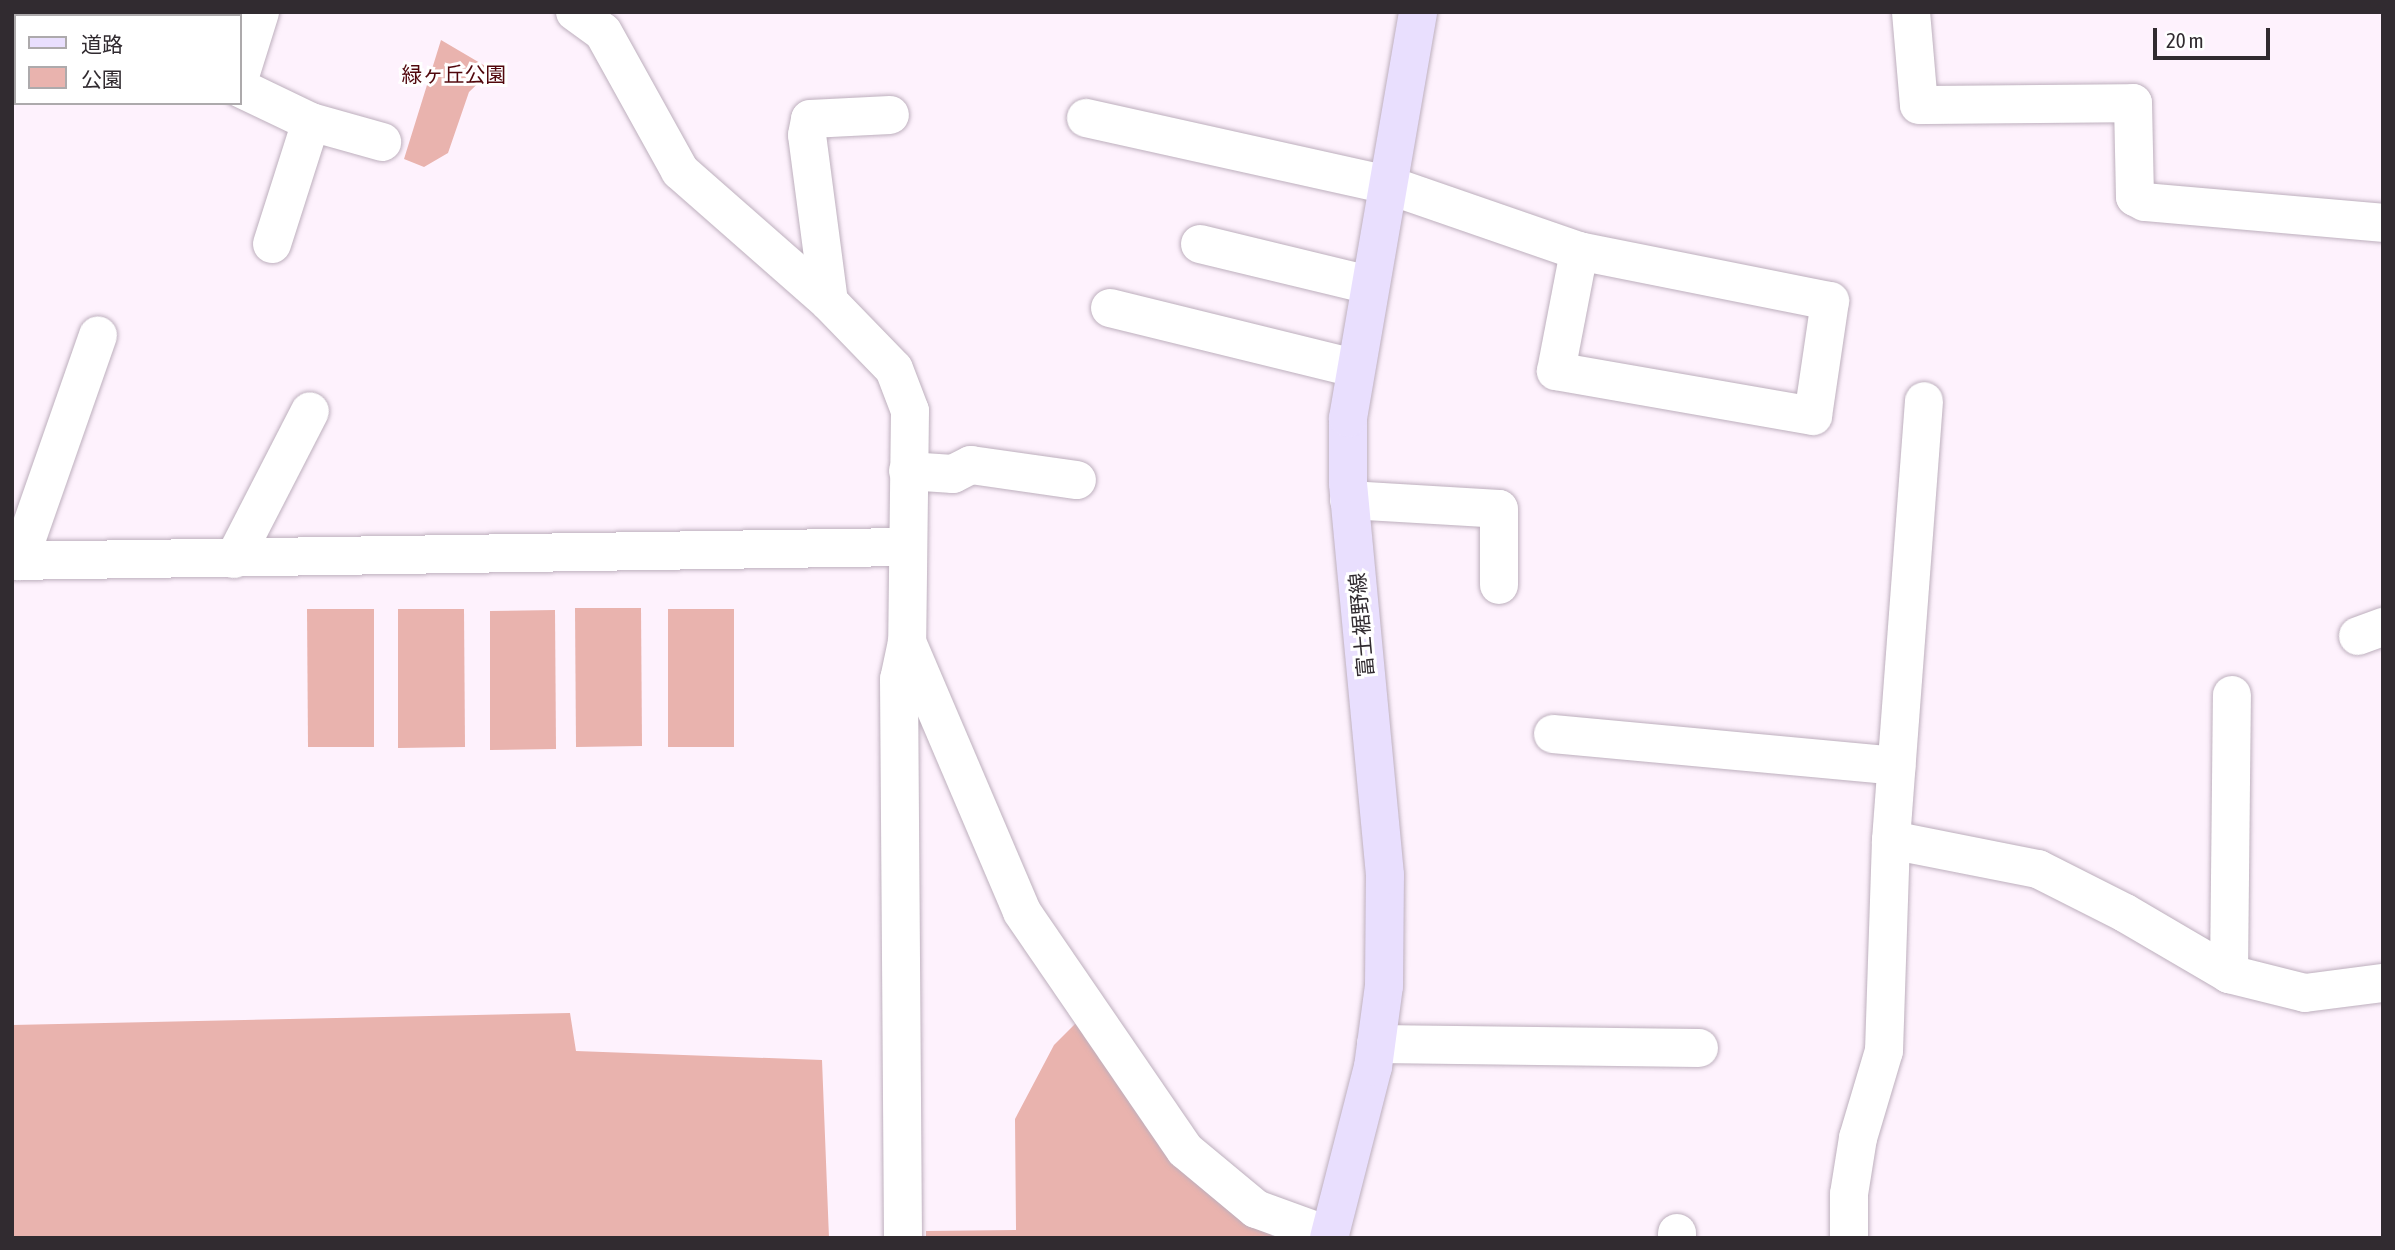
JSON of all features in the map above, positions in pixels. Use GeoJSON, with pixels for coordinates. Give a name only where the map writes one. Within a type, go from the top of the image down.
{"type":"FeatureCollection","features":[{"type":"Feature","properties":{"kind":"main road","name":"富士裾野線"},"geometry":{"type":"LineString","coordinates":[[1330,1237],[1376,1044],[1384,986],[1385,875],[1349,500],[1348,418],[1354,368],[1418,12]]}},
{"type":"Feature","properties":{"kind":"street"},"geometry":{"type":"LineString","coordinates":[[242,70],[260,12]]}},
{"type":"Feature","properties":{"kind":"street"},"geometry":{"type":"LineString","coordinates":[[575,12],[603,32],[680,171],[829,302],[894,369],[910,411],[905,547],[907,642],[899,678],[903,1238]]}},
{"type":"Feature","properties":{"kind":"street"},"geometry":{"type":"LineString","coordinates":[[1911,12],[1919,105],[2133,103],[2135,197],[2146,202],[2383,223]]}},
{"type":"Feature","properties":{"kind":"street"},"geometry":{"type":"LineString","coordinates":[[242,89],[311,122],[382,142]]}},
{"type":"Feature","properties":{"kind":"street"},"geometry":{"type":"LineString","coordinates":[[829,302],[807,135],[810,119],[890,115]]}},
{"type":"Feature","properties":{"kind":"street"},"geometry":{"type":"LineString","coordinates":[[1086,118],[1388,185],[1579,251],[1830,301],[1813,416],[1556,371],[1579,251]]}},
{"type":"Feature","properties":{"kind":"street"},"geometry":{"type":"LineString","coordinates":[[272,244],[311,122]]}},
{"type":"Feature","properties":{"kind":"street"},"geometry":{"type":"LineString","coordinates":[[1200,244],[1370,285]]}},
{"type":"Feature","properties":{"kind":"street"},"geometry":{"type":"LineString","coordinates":[[1110,308],[1354,368]]}},
{"type":"Feature","properties":{"kind":"street"},"geometry":{"type":"LineString","coordinates":[[98,335],[16,561],[905,547]]}},
{"type":"Feature","properties":{"kind":"street"},"geometry":{"type":"LineString","coordinates":[[1849,1238],[1849,1194],[1858,1138],[1884,1051],[1891,840],[1924,401]]}},
{"type":"Feature","properties":{"kind":"street"},"geometry":{"type":"LineString","coordinates":[[234,559],[310,411]]}},
{"type":"Feature","properties":{"kind":"street"},"geometry":{"type":"LineString","coordinates":[[908,471],[953,474],[971,465],[1077,480]]}},
{"type":"Feature","properties":{"kind":"street"},"geometry":{"type":"LineString","coordinates":[[1349,500],[1500,509],[1499,585]]}},
{"type":"Feature","properties":{"kind":"street"},"geometry":{"type":"LineString","coordinates":[[907,642],[1022,912],[1185,1150],[1256,1209],[1330,1237]]}},
{"type":"Feature","properties":{"kind":"street"},"geometry":{"type":"LineString","coordinates":[[2229,974],[2232,695]]}},
{"type":"Feature","properties":{"kind":"street"},"geometry":{"type":"LineString","coordinates":[[1553,734],[1897,766]]}},
{"type":"Feature","properties":{"kind":"street"},"geometry":{"type":"LineString","coordinates":[[1891,840],[2038,869],[2125,913],[2229,974],[2305,993],[2383,983]]}},
{"type":"Feature","properties":{"kind":"street"},"geometry":{"type":"LineString","coordinates":[[1376,1044],[1699,1048]]}},
{"type":"Feature","properties":{"kind":"green space","name":"緑ヶ丘公園"},"geometry":{"type":"Polygon","coordinates":[[[441,40],[492,70],[469,92],[448,153],[424,167],[404,159],[441,40]]]}},
{"type":"Feature","properties":{"kind":"green space"},"geometry":{"type":"Polygon","coordinates":[[[575,608],[641,608],[642,746],[576,747],[575,608]]]}},
{"type":"Feature","properties":{"kind":"green space"},"geometry":{"type":"Polygon","coordinates":[[[307,609],[374,609],[374,747],[308,747],[307,609]]]}},
{"type":"Feature","properties":{"kind":"green space"},"geometry":{"type":"Polygon","coordinates":[[[398,609],[464,609],[465,747],[398,748],[398,609]]]}},
{"type":"Feature","properties":{"kind":"green space"},"geometry":{"type":"Polygon","coordinates":[[[668,609],[734,609],[734,747],[668,747],[668,609]]]}},
{"type":"Feature","properties":{"kind":"green space"},"geometry":{"type":"Polygon","coordinates":[[[555,610],[556,749],[490,750],[490,611],[555,610]]]}},
{"type":"Feature","properties":{"kind":"green space"},"geometry":{"type":"Polygon","coordinates":[[[570,1013],[576,1051],[822,1060],[829,1238],[12,1238],[12,1025],[570,1013]]]}},
{"type":"Feature","properties":{"kind":"green space"},"geometry":{"type":"Polygon","coordinates":[[[1080,1019],[1271,1229],[1272,1238],[926,1238],[926,1231],[1016,1230],[1015,1119],[1054,1045],[1080,1019]]]}}]}
